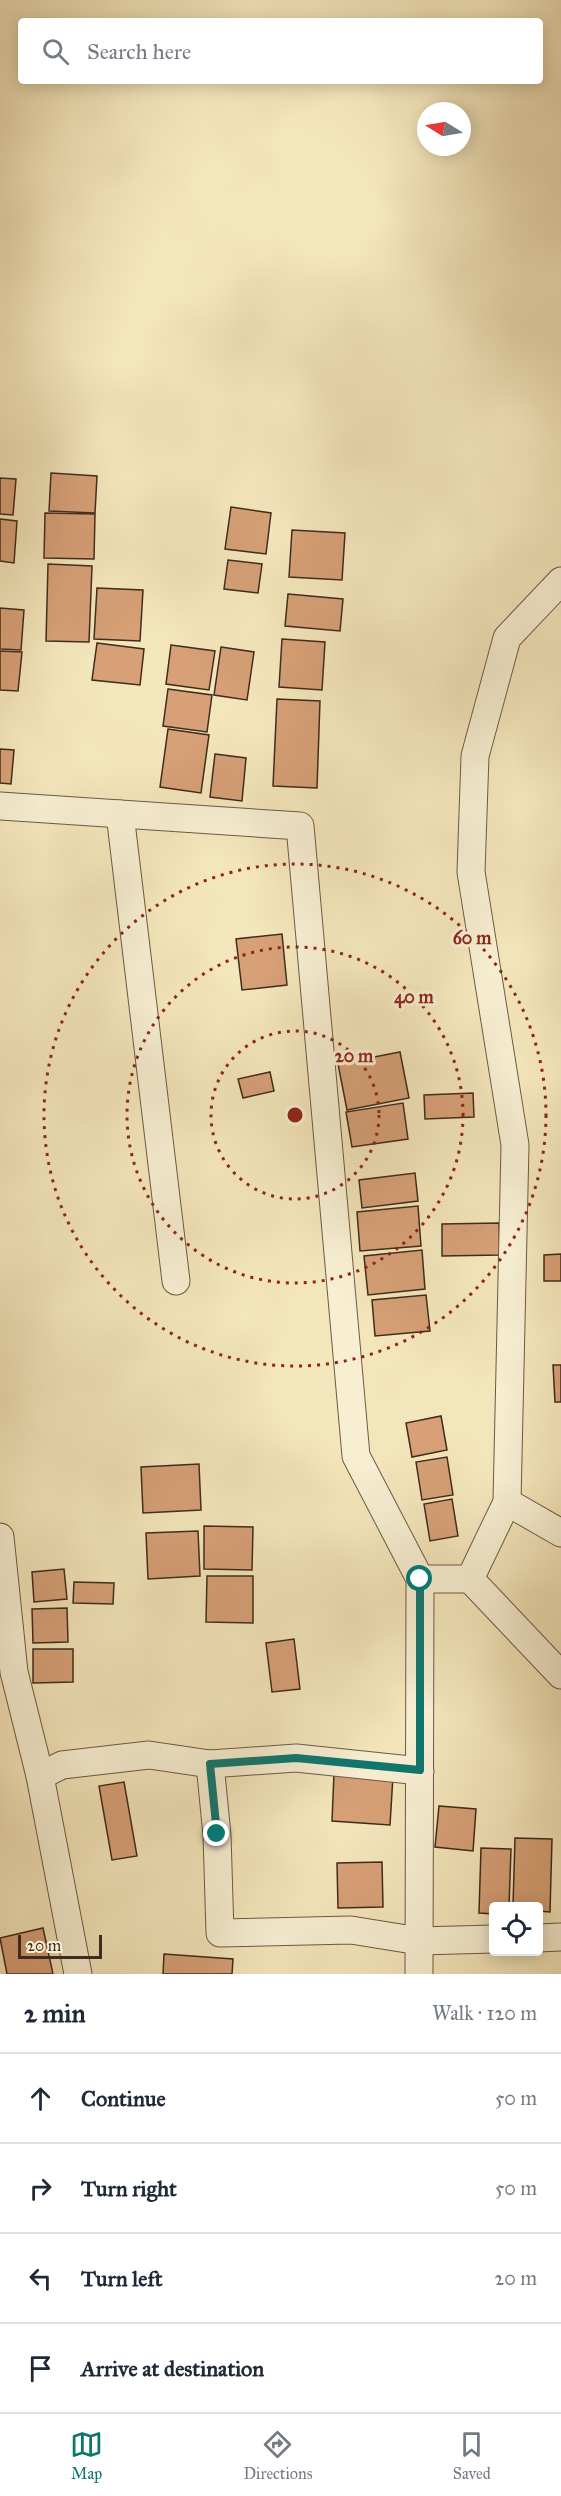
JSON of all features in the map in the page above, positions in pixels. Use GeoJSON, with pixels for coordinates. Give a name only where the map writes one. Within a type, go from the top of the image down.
{"type":"FeatureCollection","features":[{"type":"Feature","properties":{"kind":"street"},"geometry":{"type":"LineString","coordinates":[[470,1579],[507,1502],[515,1145],[471,872],[475,756],[507,638],[561,581]]}},
{"type":"Feature","properties":{"kind":"street"},"geometry":{"type":"LineString","coordinates":[[0,806],[300,826],[356,1456],[420,1579],[418,1974]]}},
{"type":"Feature","properties":{"kind":"street"},"geometry":{"type":"LineString","coordinates":[[120,814],[177,1281]]}},
{"type":"Feature","properties":{"kind":"street"},"geometry":{"type":"LineString","coordinates":[[507,1502],[561,1533]]}},
{"type":"Feature","properties":{"kind":"street"},"geometry":{"type":"LineString","coordinates":[[0,1537],[14,1672],[40,1776],[78,1974]]}},
{"type":"Feature","properties":{"kind":"street"},"geometry":{"type":"LineString","coordinates":[[420,1579],[470,1579],[561,1676]]}},
{"type":"Feature","properties":{"kind":"street"},"geometry":{"type":"LineString","coordinates":[[40,1776],[62,1765],[148,1755],[210,1764],[296,1758],[420,1770]]}},
{"type":"Feature","properties":{"kind":"street"},"geometry":{"type":"LineString","coordinates":[[210,1764],[217,1834],[220,1933],[351,1930],[419,1941],[489,1939]]}},
{"type":"Feature","properties":{"kind":"street"},"geometry":{"type":"LineString","coordinates":[[543,1938],[561,1937]]}},
{"type":"Feature","properties":{"kind":"building"},"geometry":{"type":"Polygon","coordinates":[[[51,473],[97,476],[95,513],[49,511],[51,473]]]}},
{"type":"Feature","properties":{"kind":"building"},"geometry":{"type":"Polygon","coordinates":[[[0,478],[16,479],[13,515],[0,514],[0,478]]]}},
{"type":"Feature","properties":{"kind":"building"},"geometry":{"type":"Polygon","coordinates":[[[231,507],[271,513],[266,554],[225,549],[231,507]]]}},
{"type":"Feature","properties":{"kind":"building"},"geometry":{"type":"Polygon","coordinates":[[[45,513],[95,514],[94,559],[44,558],[45,513]]]}},
{"type":"Feature","properties":{"kind":"building"},"geometry":{"type":"Polygon","coordinates":[[[0,519],[17,521],[14,563],[0,561],[0,519]]]}},
{"type":"Feature","properties":{"kind":"building"},"geometry":{"type":"Polygon","coordinates":[[[292,530],[345,533],[342,580],[289,577],[292,530]]]}},
{"type":"Feature","properties":{"kind":"building"},"geometry":{"type":"Polygon","coordinates":[[[228,560],[262,564],[258,593],[224,589],[228,560]]]}},
{"type":"Feature","properties":{"kind":"building"},"geometry":{"type":"Polygon","coordinates":[[[48,564],[92,566],[89,642],[46,641],[48,564]]]}},
{"type":"Feature","properties":{"kind":"building"},"geometry":{"type":"Polygon","coordinates":[[[97,588],[143,590],[140,641],[94,639],[97,588]]]}},
{"type":"Feature","properties":{"kind":"building"},"geometry":{"type":"Polygon","coordinates":[[[288,594],[343,599],[340,631],[285,626],[288,594]]]}},
{"type":"Feature","properties":{"kind":"building"},"geometry":{"type":"Polygon","coordinates":[[[0,608],[24,610],[21,650],[0,649],[0,608]]]}},
{"type":"Feature","properties":{"kind":"building"},"geometry":{"type":"Polygon","coordinates":[[[282,639],[325,642],[322,690],[279,687],[282,639]]]}},
{"type":"Feature","properties":{"kind":"building"},"geometry":{"type":"Polygon","coordinates":[[[97,643],[144,649],[140,685],[92,680],[97,643]]]}},
{"type":"Feature","properties":{"kind":"building"},"geometry":{"type":"Polygon","coordinates":[[[171,645],[215,651],[209,690],[166,684],[171,645]]]}},
{"type":"Feature","properties":{"kind":"building"},"geometry":{"type":"Polygon","coordinates":[[[221,647],[254,652],[247,700],[214,695],[221,647]]]}},
{"type":"Feature","properties":{"kind":"building"},"geometry":{"type":"Polygon","coordinates":[[[0,651],[22,652],[18,691],[0,690],[0,651]]]}},
{"type":"Feature","properties":{"kind":"building"},"geometry":{"type":"Polygon","coordinates":[[[168,689],[212,695],[207,732],[163,726],[168,689]]]}},
{"type":"Feature","properties":{"kind":"building"},"geometry":{"type":"Polygon","coordinates":[[[277,699],[320,701],[317,788],[273,786],[277,699]]]}},
{"type":"Feature","properties":{"kind":"building"},"geometry":{"type":"Polygon","coordinates":[[[168,729],[209,735],[201,793],[160,787],[168,729]]]}},
{"type":"Feature","properties":{"kind":"building"},"geometry":{"type":"Polygon","coordinates":[[[0,749],[14,750],[11,784],[0,783],[0,749]]]}},
{"type":"Feature","properties":{"kind":"building"},"geometry":{"type":"Polygon","coordinates":[[[215,754],[246,758],[242,801],[210,797],[215,754]]]}},
{"type":"Feature","properties":{"kind":"building"},"geometry":{"type":"Polygon","coordinates":[[[282,934],[287,985],[242,990],[236,939],[282,934]]]}},
{"type":"Feature","properties":{"kind":"building"},"geometry":{"type":"Polygon","coordinates":[[[400,1052],[409,1098],[347,1110],[338,1064],[400,1052]]]}},
{"type":"Feature","properties":{"kind":"building"},"geometry":{"type":"Polygon","coordinates":[[[270,1072],[274,1091],[243,1098],[238,1079],[270,1072]]]}},
{"type":"Feature","properties":{"kind":"building"},"geometry":{"type":"Polygon","coordinates":[[[473,1093],[474,1117],[425,1119],[424,1095],[473,1093]]]}},
{"type":"Feature","properties":{"kind":"building"},"geometry":{"type":"Polygon","coordinates":[[[403,1103],[408,1139],[352,1147],[346,1112],[403,1103]]]}},
{"type":"Feature","properties":{"kind":"building"},"geometry":{"type":"Polygon","coordinates":[[[415,1173],[418,1201],[362,1208],[359,1180],[415,1173]]]}},
{"type":"Feature","properties":{"kind":"building"},"geometry":{"type":"Polygon","coordinates":[[[418,1206],[421,1246],[360,1251],[357,1212],[418,1206]]]}},
{"type":"Feature","properties":{"kind":"building"},"geometry":{"type":"Polygon","coordinates":[[[499,1223],[500,1255],[442,1256],[442,1224],[499,1223]]]}},
{"type":"Feature","properties":{"kind":"building"},"geometry":{"type":"Polygon","coordinates":[[[422,1250],[425,1289],[368,1295],[364,1256],[422,1250]]]}},
{"type":"Feature","properties":{"kind":"building"},"geometry":{"type":"Polygon","coordinates":[[[561,1254],[561,1281],[544,1281],[544,1255],[561,1254]]]}},
{"type":"Feature","properties":{"kind":"building"},"geometry":{"type":"Polygon","coordinates":[[[426,1295],[430,1331],[375,1336],[372,1300],[426,1295]]]}},
{"type":"Feature","properties":{"kind":"building"},"geometry":{"type":"Polygon","coordinates":[[[553,1365],[561,1365],[561,1402],[555,1402],[553,1365]]]}},
{"type":"Feature","properties":{"kind":"building"},"geometry":{"type":"Polygon","coordinates":[[[441,1416],[447,1450],[412,1457],[406,1423],[441,1416]]]}},
{"type":"Feature","properties":{"kind":"building"},"geometry":{"type":"Polygon","coordinates":[[[447,1457],[453,1495],[422,1500],[416,1462],[447,1457]]]}},
{"type":"Feature","properties":{"kind":"building"},"geometry":{"type":"Polygon","coordinates":[[[199,1464],[201,1510],[143,1513],[141,1467],[199,1464]]]}},
{"type":"Feature","properties":{"kind":"building"},"geometry":{"type":"Polygon","coordinates":[[[452,1499],[458,1536],[430,1541],[424,1504],[452,1499]]]}},
{"type":"Feature","properties":{"kind":"building"},"geometry":{"type":"Polygon","coordinates":[[[204,1526],[253,1527],[252,1570],[204,1569],[204,1526]]]}},
{"type":"Feature","properties":{"kind":"building"},"geometry":{"type":"Polygon","coordinates":[[[198,1531],[200,1576],[148,1579],[146,1533],[198,1531]]]}},
{"type":"Feature","properties":{"kind":"building"},"geometry":{"type":"Polygon","coordinates":[[[64,1569],[67,1599],[34,1602],[32,1572],[64,1569]]]}},
{"type":"Feature","properties":{"kind":"building"},"geometry":{"type":"Polygon","coordinates":[[[207,1576],[253,1576],[253,1623],[206,1622],[207,1576]]]}},
{"type":"Feature","properties":{"kind":"building"},"geometry":{"type":"Polygon","coordinates":[[[74,1582],[114,1583],[113,1604],[73,1603],[74,1582]]]}},
{"type":"Feature","properties":{"kind":"building"},"geometry":{"type":"Polygon","coordinates":[[[67,1608],[68,1642],[33,1643],[32,1609],[67,1608]]]}},
{"type":"Feature","properties":{"kind":"building"},"geometry":{"type":"Polygon","coordinates":[[[294,1639],[300,1689],[272,1692],[266,1643],[294,1639]]]}},
{"type":"Feature","properties":{"kind":"building"},"geometry":{"type":"Polygon","coordinates":[[[33,1649],[73,1649],[73,1682],[33,1683],[33,1649]]]}},
{"type":"Feature","properties":{"kind":"building"},"geometry":{"type":"Polygon","coordinates":[[[334,1773],[393,1776],[390,1825],[332,1821],[334,1773]]]}},
{"type":"Feature","properties":{"kind":"building"},"geometry":{"type":"Polygon","coordinates":[[[124,1782],[137,1856],[112,1860],[99,1786],[124,1782]]]}},
{"type":"Feature","properties":{"kind":"building"},"geometry":{"type":"Polygon","coordinates":[[[439,1806],[476,1809],[473,1851],[435,1847],[439,1806]]]}},
{"type":"Feature","properties":{"kind":"building"},"geometry":{"type":"Polygon","coordinates":[[[515,1838],[552,1839],[550,1912],[543,1911],[543,1902],[513,1902],[515,1838]]]}},
{"type":"Feature","properties":{"kind":"building"},"geometry":{"type":"Polygon","coordinates":[[[481,1848],[511,1849],[509,1902],[489,1902],[489,1914],[479,1913],[481,1848]]]}},
{"type":"Feature","properties":{"kind":"building"},"geometry":{"type":"Polygon","coordinates":[[[382,1862],[383,1907],[338,1908],[337,1863],[382,1862]]]}},
{"type":"Feature","properties":{"kind":"building"},"geometry":{"type":"Polygon","coordinates":[[[43,1928],[53,1974],[7,1974],[0,1938],[43,1928]]]}},
{"type":"Feature","properties":{"kind":"building"},"geometry":{"type":"Polygon","coordinates":[[[164,1954],[233,1959],[232,1974],[163,1974],[164,1954]]]}},
{"type":"Feature","properties":{"kind":"route"},"geometry":{"type":"LineString","coordinates":[[217,1834],[210,1764],[296,1758],[420,1770],[420,1579]]}}]}
